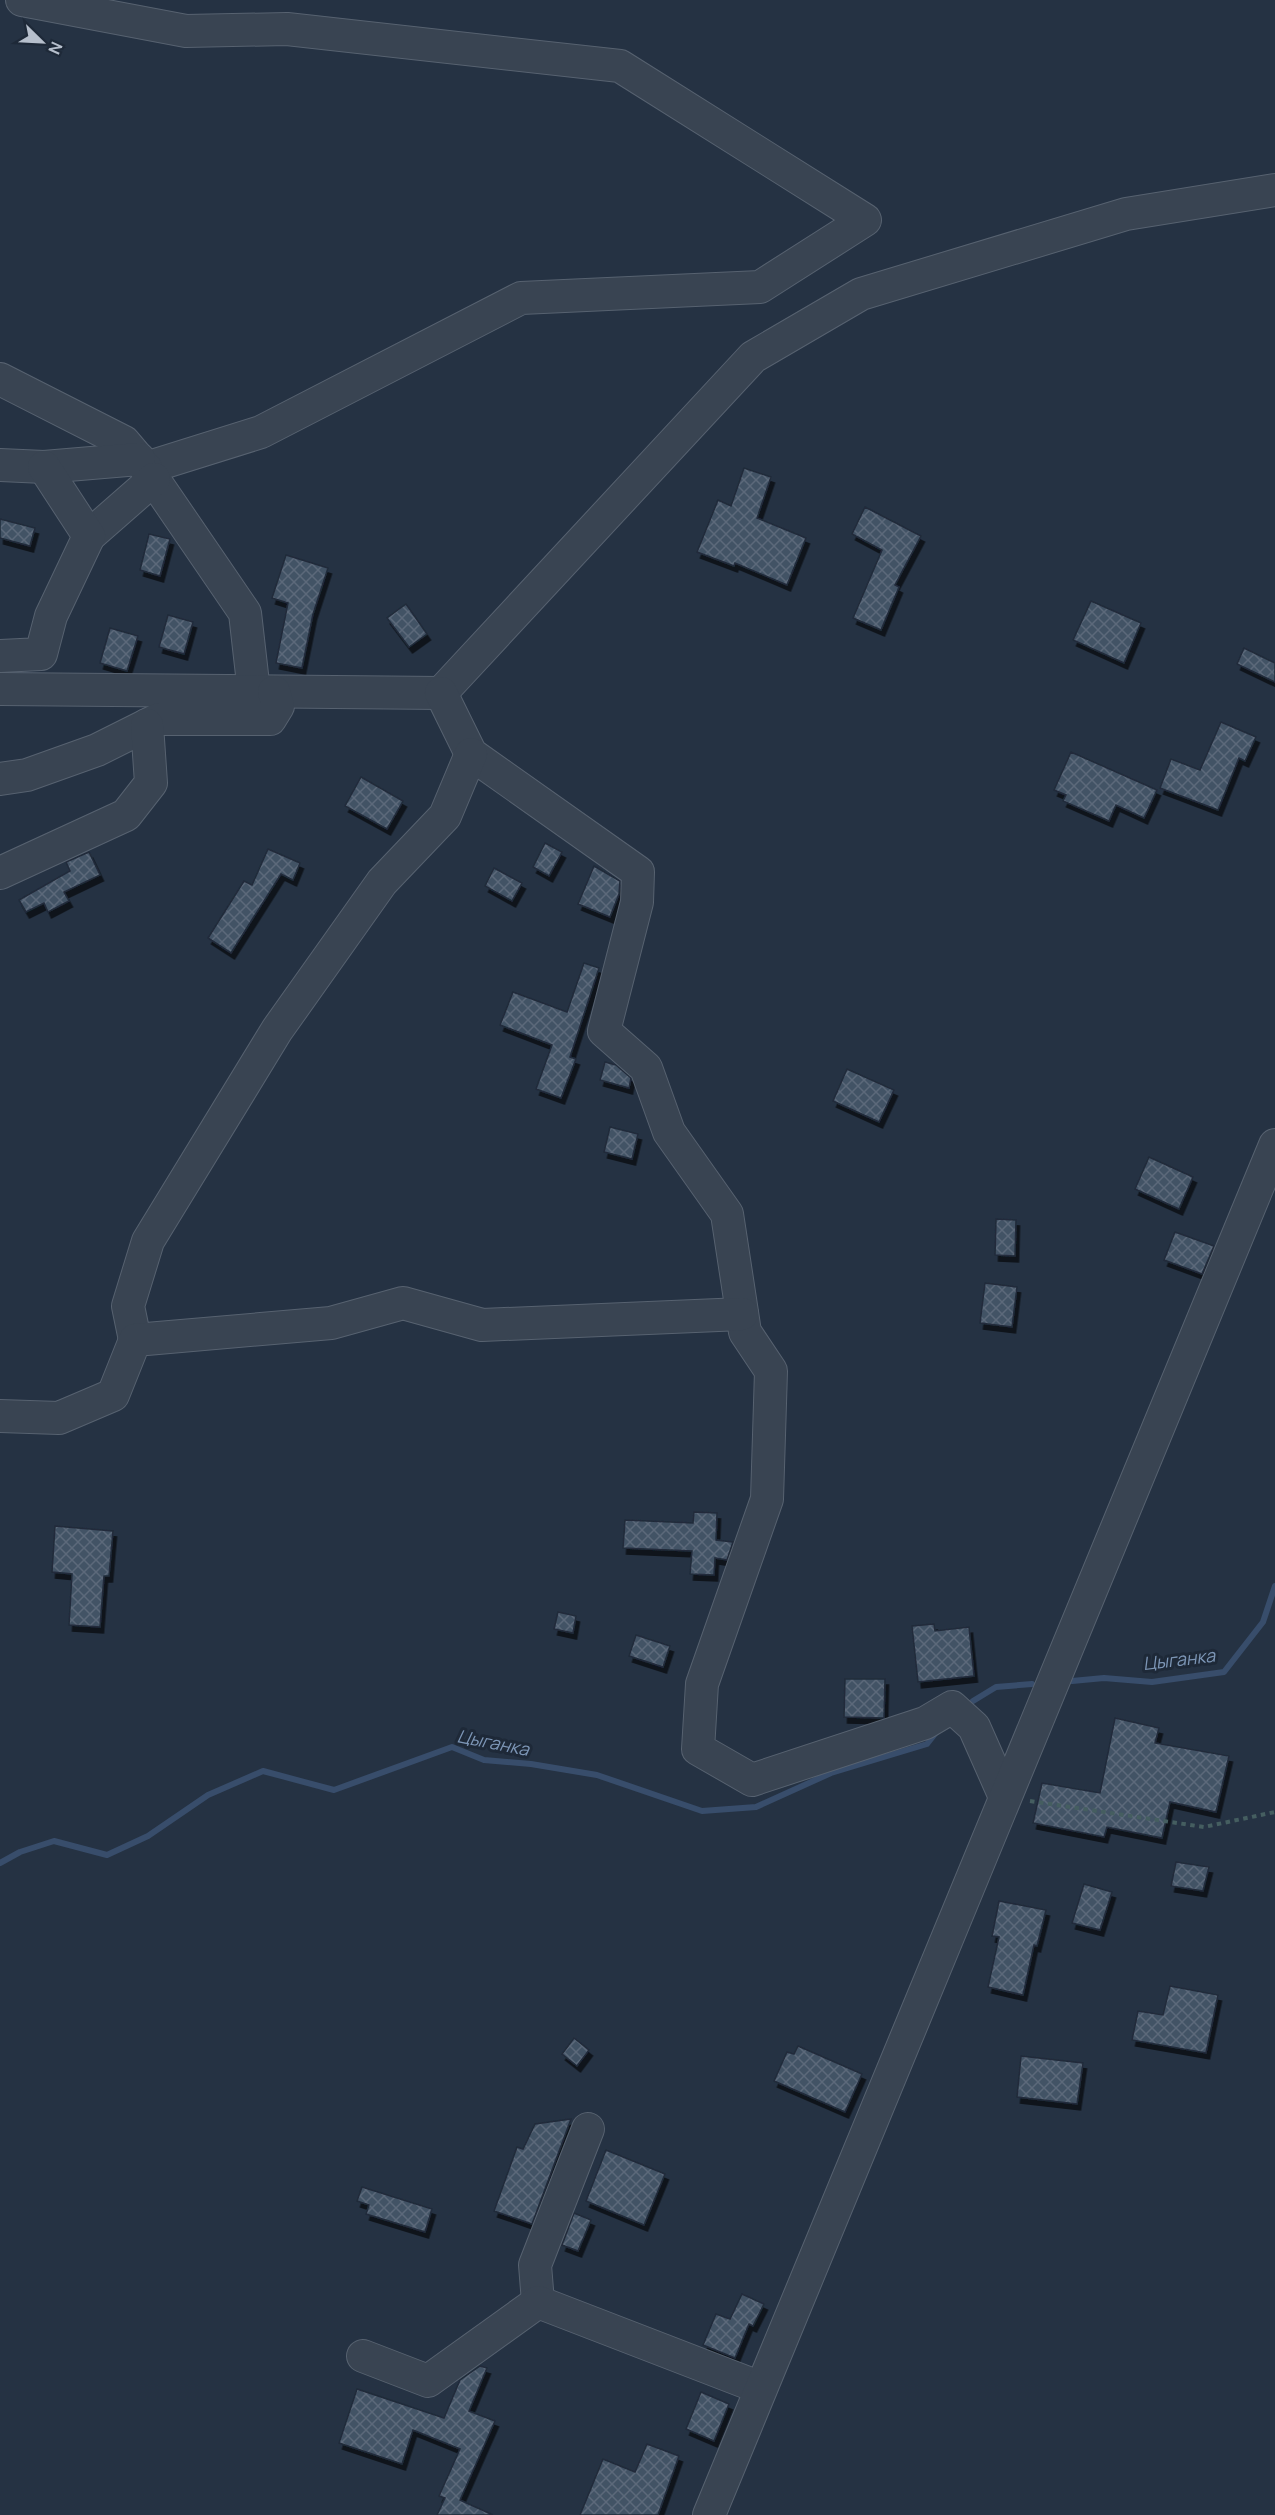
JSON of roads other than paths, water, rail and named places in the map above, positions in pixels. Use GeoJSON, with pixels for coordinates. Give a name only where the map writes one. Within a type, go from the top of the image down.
{"type":"FeatureCollection","features":[{"type":"Feature","properties":{"kind":"street"},"geometry":{"type":"LineString","coordinates":[[0,465],[146,468],[261,432],[521,298],[760,287],[865,220],[620,66],[288,29],[186,31],[22,0]]}},
{"type":"Feature","properties":{"kind":"street"},"geometry":{"type":"LineString","coordinates":[[0,690],[441,693],[753,357],[861,294],[1126,214],[1275,190]]}},
{"type":"Feature","properties":{"kind":"street"},"geometry":{"type":"LineString","coordinates":[[0,379],[124,442],[146,468],[245,613],[264,692],[278,706],[270,719],[159,719],[97,750],[27,775],[0,779]]}},
{"type":"Feature","properties":{"kind":"street"},"geometry":{"type":"LineString","coordinates":[[44,467],[89,536]]}},
{"type":"Feature","properties":{"kind":"street"},"geometry":{"type":"LineString","coordinates":[[0,656],[41,654],[51,616],[89,536],[146,468]]}},
{"type":"Feature","properties":{"kind":"street"},"geometry":{"type":"LineString","coordinates":[[441,693],[471,754],[638,872],[638,902],[604,1031],[646,1068],[669,1131],[727,1214],[745,1332],[771,1371],[767,1499],[702,1684],[698,1749],[752,1780],[926,1723],[952,1707],[974,1727],[1005,1797]]}},
{"type":"Feature","properties":{"kind":"street"},"geometry":{"type":"LineString","coordinates":[[0,873],[126,815],[151,783],[147,725]]}},
{"type":"Feature","properties":{"kind":"street"},"geometry":{"type":"LineString","coordinates":[[0,1416],[59,1418],[113,1395],[135,1340],[128,1306],[148,1241],[290,1012],[382,882],[445,816],[471,754]]}},
{"type":"Feature","properties":{"kind":"street"},"geometry":{"type":"LineString","coordinates":[[709,2515],[1275,1145]]}},
{"type":"Feature","properties":{"kind":"street"},"geometry":{"type":"LineString","coordinates":[[135,1340],[331,1323],[403,1303],[482,1325],[742,1314]]}},
{"type":"Feature","properties":{"kind":"street"},"geometry":{"type":"LineString","coordinates":[[538,2302],[536,2265],[588,2129]]}},
{"type":"Feature","properties":{"kind":"street"},"geometry":{"type":"LineString","coordinates":[[538,2302],[761,2388]]}},
{"type":"Feature","properties":{"kind":"street"},"geometry":{"type":"LineString","coordinates":[[363,2356],[428,2382],[538,2302]]}},
{"type":"Feature","properties":{"kind":"waterway","name":"Цыганка"},"geometry":{"type":"LineString","coordinates":[[1072,1681],[1104,1678],[1152,1682],[1224,1672],[1263,1622],[1275,1586]]}},
{"type":"Feature","properties":{"kind":"waterway","name":"Цыганка"},"geometry":{"type":"LineString","coordinates":[[973,1701],[996,1687],[1032,1684]]}},
{"type":"Feature","properties":{"kind":"waterway","name":"Цыганка"},"geometry":{"type":"LineString","coordinates":[[0,1863],[20,1852],[54,1841],[107,1855],[148,1836],[208,1795],[263,1771],[334,1790],[452,1747],[484,1760],[531,1764],[597,1775],[702,1811],[756,1807],[831,1773],[927,1744],[938,1730]]}}]}
